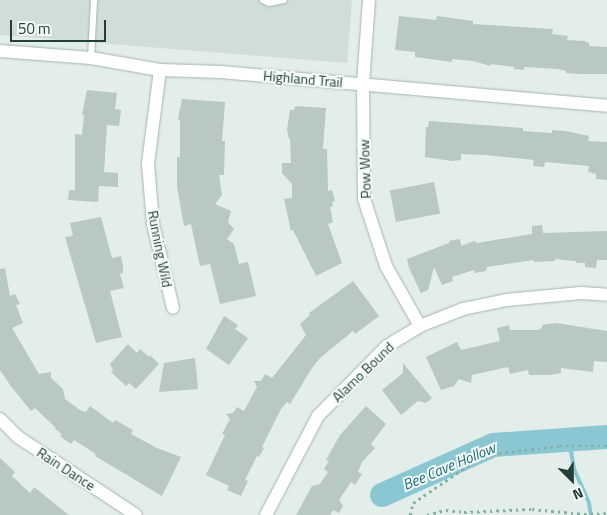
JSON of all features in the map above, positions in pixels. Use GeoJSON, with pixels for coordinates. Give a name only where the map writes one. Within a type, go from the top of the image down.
{"type":"FeatureCollection","features":[{"type":"Feature","properties":{"kind":"street","name":"Pow Wow"},"geometry":{"type":"LineString","coordinates":[[369,0],[363,84],[364,199],[386,266],[420,326]]}},
{"type":"Feature","properties":{"kind":"street","name":"Highland Trail"},"geometry":{"type":"LineString","coordinates":[[0,51],[91,58],[160,70],[221,72],[607,106]]}},
{"type":"Feature","properties":{"kind":"street","name":"Running Wild"},"geometry":{"type":"LineString","coordinates":[[160,70],[148,164],[153,224],[173,308]]}},
{"type":"Feature","properties":{"kind":"street","name":"Alamo Bound"},"geometry":{"type":"LineString","coordinates":[[266,515],[318,416],[387,346],[420,326],[463,310],[506,300],[580,293],[607,295]]}},
{"type":"Feature","properties":{"kind":"street","name":"Rain Dance"},"geometry":{"type":"LineString","coordinates":[[0,419],[18,437],[136,515]]}},
{"type":"Feature","properties":{"kind":"lane"},"geometry":{"type":"LineString","coordinates":[[91,58],[94,0]]}},
{"type":"Feature","properties":{"kind":"lane"},"geometry":{"type":"LineString","coordinates":[[263,0],[269,2],[284,0]]}},
{"type":"Feature","properties":{"kind":"path"},"geometry":{"type":"LineString","coordinates":[[410,515],[413,503],[479,458],[499,453],[559,446],[607,446]]}},
{"type":"Feature","properties":{"kind":"path"},"geometry":{"type":"LineString","coordinates":[[427,515],[446,510],[464,512],[532,509],[584,514],[607,512]]}},
{"type":"Feature","properties":{"kind":"shaded area"},"geometry":{"type":"Polygon","coordinates":[[[0,0],[352,0],[347,63],[0,35],[0,0]]]}},
{"type":"Feature","properties":{"kind":"building"},"geometry":{"type":"Polygon","coordinates":[[[399,16],[436,20],[437,16],[473,21],[473,24],[553,29],[552,34],[568,36],[567,40],[584,41],[589,43],[589,46],[607,47],[607,74],[566,73],[566,71],[558,69],[524,67],[524,70],[491,64],[491,66],[473,61],[452,59],[452,62],[415,57],[415,52],[395,50],[399,16]]]}},
{"type":"Feature","properties":{"kind":"building"},"geometry":{"type":"Polygon","coordinates":[[[87,90],[117,93],[115,109],[121,110],[119,126],[107,125],[104,172],[118,173],[118,187],[99,186],[98,202],[68,200],[69,190],[75,190],[75,134],[82,135],[84,115],[82,115],[87,90]]]}},
{"type":"Feature","properties":{"kind":"building"},"geometry":{"type":"Polygon","coordinates":[[[182,99],[225,102],[222,141],[225,141],[224,175],[219,175],[222,195],[215,204],[231,211],[228,222],[234,229],[227,239],[234,244],[239,264],[248,262],[256,296],[220,304],[210,264],[200,266],[191,224],[184,226],[177,187],[177,157],[180,157],[180,120],[178,119],[182,99]]]}},
{"type":"Feature","properties":{"kind":"building"},"geometry":{"type":"Polygon","coordinates":[[[295,106],[326,108],[323,149],[327,149],[328,191],[332,190],[335,201],[332,202],[333,206],[330,207],[333,222],[328,224],[342,263],[316,276],[293,230],[291,231],[284,199],[292,198],[292,184],[282,173],[282,163],[291,163],[290,139],[287,130],[290,110],[294,110],[295,106]]]}},
{"type":"Feature","properties":{"kind":"building"},"geometry":{"type":"Polygon","coordinates":[[[429,121],[523,128],[523,131],[552,133],[552,130],[565,131],[589,136],[588,141],[607,142],[607,180],[596,179],[596,174],[588,172],[589,166],[545,162],[544,167],[533,166],[534,160],[486,155],[461,154],[461,160],[452,161],[425,157],[426,127],[428,127],[429,121]]]}},
{"type":"Feature","properties":{"kind":"building"},"geometry":{"type":"Polygon","coordinates":[[[434,182],[440,213],[396,222],[390,191],[434,182]]]}},
{"type":"Feature","properties":{"kind":"building"},"geometry":{"type":"Polygon","coordinates":[[[101,217],[112,258],[121,256],[123,273],[120,274],[124,288],[110,291],[122,337],[96,343],[65,237],[73,236],[70,223],[101,217]]]}},
{"type":"Feature","properties":{"kind":"building"},"geometry":{"type":"Polygon","coordinates":[[[542,225],[543,233],[607,231],[607,260],[597,260],[596,268],[585,267],[585,263],[576,263],[576,261],[555,259],[555,261],[534,262],[534,260],[487,267],[486,271],[475,273],[474,270],[452,277],[453,281],[442,285],[434,267],[428,290],[421,293],[409,268],[407,259],[449,243],[449,241],[460,239],[461,246],[474,241],[477,243],[532,234],[532,226],[542,225]]]}},
{"type":"Feature","properties":{"kind":"building"},"geometry":{"type":"Polygon","coordinates":[[[5,268],[10,296],[15,294],[20,304],[16,305],[23,323],[12,328],[39,374],[51,372],[51,378],[63,389],[65,399],[80,410],[86,412],[90,406],[113,423],[115,420],[133,430],[131,434],[157,448],[181,457],[162,496],[95,456],[96,454],[74,440],[71,444],[60,436],[62,434],[35,408],[31,411],[10,385],[0,370],[0,269],[5,268]]]}},
{"type":"Feature","properties":{"kind":"building"},"geometry":{"type":"Polygon","coordinates":[[[353,281],[379,316],[355,334],[353,331],[320,358],[290,404],[287,402],[281,409],[262,447],[264,448],[259,457],[257,456],[245,480],[248,481],[241,496],[227,490],[229,486],[206,475],[225,435],[222,434],[230,419],[226,414],[233,413],[237,407],[244,411],[257,387],[254,381],[261,381],[265,374],[272,378],[306,335],[300,324],[310,315],[309,313],[353,281]]]}},
{"type":"Feature","properties":{"kind":"building"},"geometry":{"type":"Polygon","coordinates":[[[224,316],[238,325],[235,329],[248,338],[229,365],[206,349],[224,316]]]}},
{"type":"Feature","properties":{"kind":"building"},"geometry":{"type":"Polygon","coordinates":[[[556,323],[607,331],[607,362],[594,361],[593,372],[561,368],[561,373],[550,375],[529,375],[528,370],[510,374],[508,367],[472,375],[471,383],[459,379],[454,386],[441,390],[426,357],[457,342],[461,350],[500,341],[497,328],[509,325],[510,330],[538,330],[542,328],[542,325],[556,323]]]}},
{"type":"Feature","properties":{"kind":"building"},"geometry":{"type":"Polygon","coordinates":[[[128,344],[137,353],[140,349],[149,357],[150,355],[159,364],[136,389],[129,383],[126,386],[111,372],[113,370],[110,364],[128,344]]]}},
{"type":"Feature","properties":{"kind":"building"},"geometry":{"type":"Polygon","coordinates":[[[195,358],[198,389],[159,392],[164,363],[195,358]]]}},
{"type":"Feature","properties":{"kind":"building"},"geometry":{"type":"Polygon","coordinates":[[[403,363],[432,398],[426,403],[418,401],[401,415],[382,390],[403,373],[403,363]]]}},
{"type":"Feature","properties":{"kind":"building"},"geometry":{"type":"Polygon","coordinates":[[[366,406],[386,424],[371,444],[375,448],[362,462],[358,472],[362,474],[355,485],[351,482],[339,500],[343,506],[339,513],[333,510],[330,515],[296,515],[312,486],[320,484],[328,472],[324,469],[329,461],[326,460],[340,435],[366,406]]]}},
{"type":"Feature","properties":{"kind":"building"},"geometry":{"type":"Polygon","coordinates":[[[0,458],[15,472],[12,476],[30,493],[34,487],[69,515],[0,515],[0,458]]]}},
{"type":"Feature","properties":{"kind":"waterway","name":"Bee Cave Hollow"},"geometry":{"type":"LineString","coordinates":[[382,495],[493,445],[607,437]]}},
{"type":"Feature","properties":{"kind":"waterway"},"geometry":{"type":"LineString","coordinates":[[569,440],[574,469],[589,503],[591,515]]}}]}
